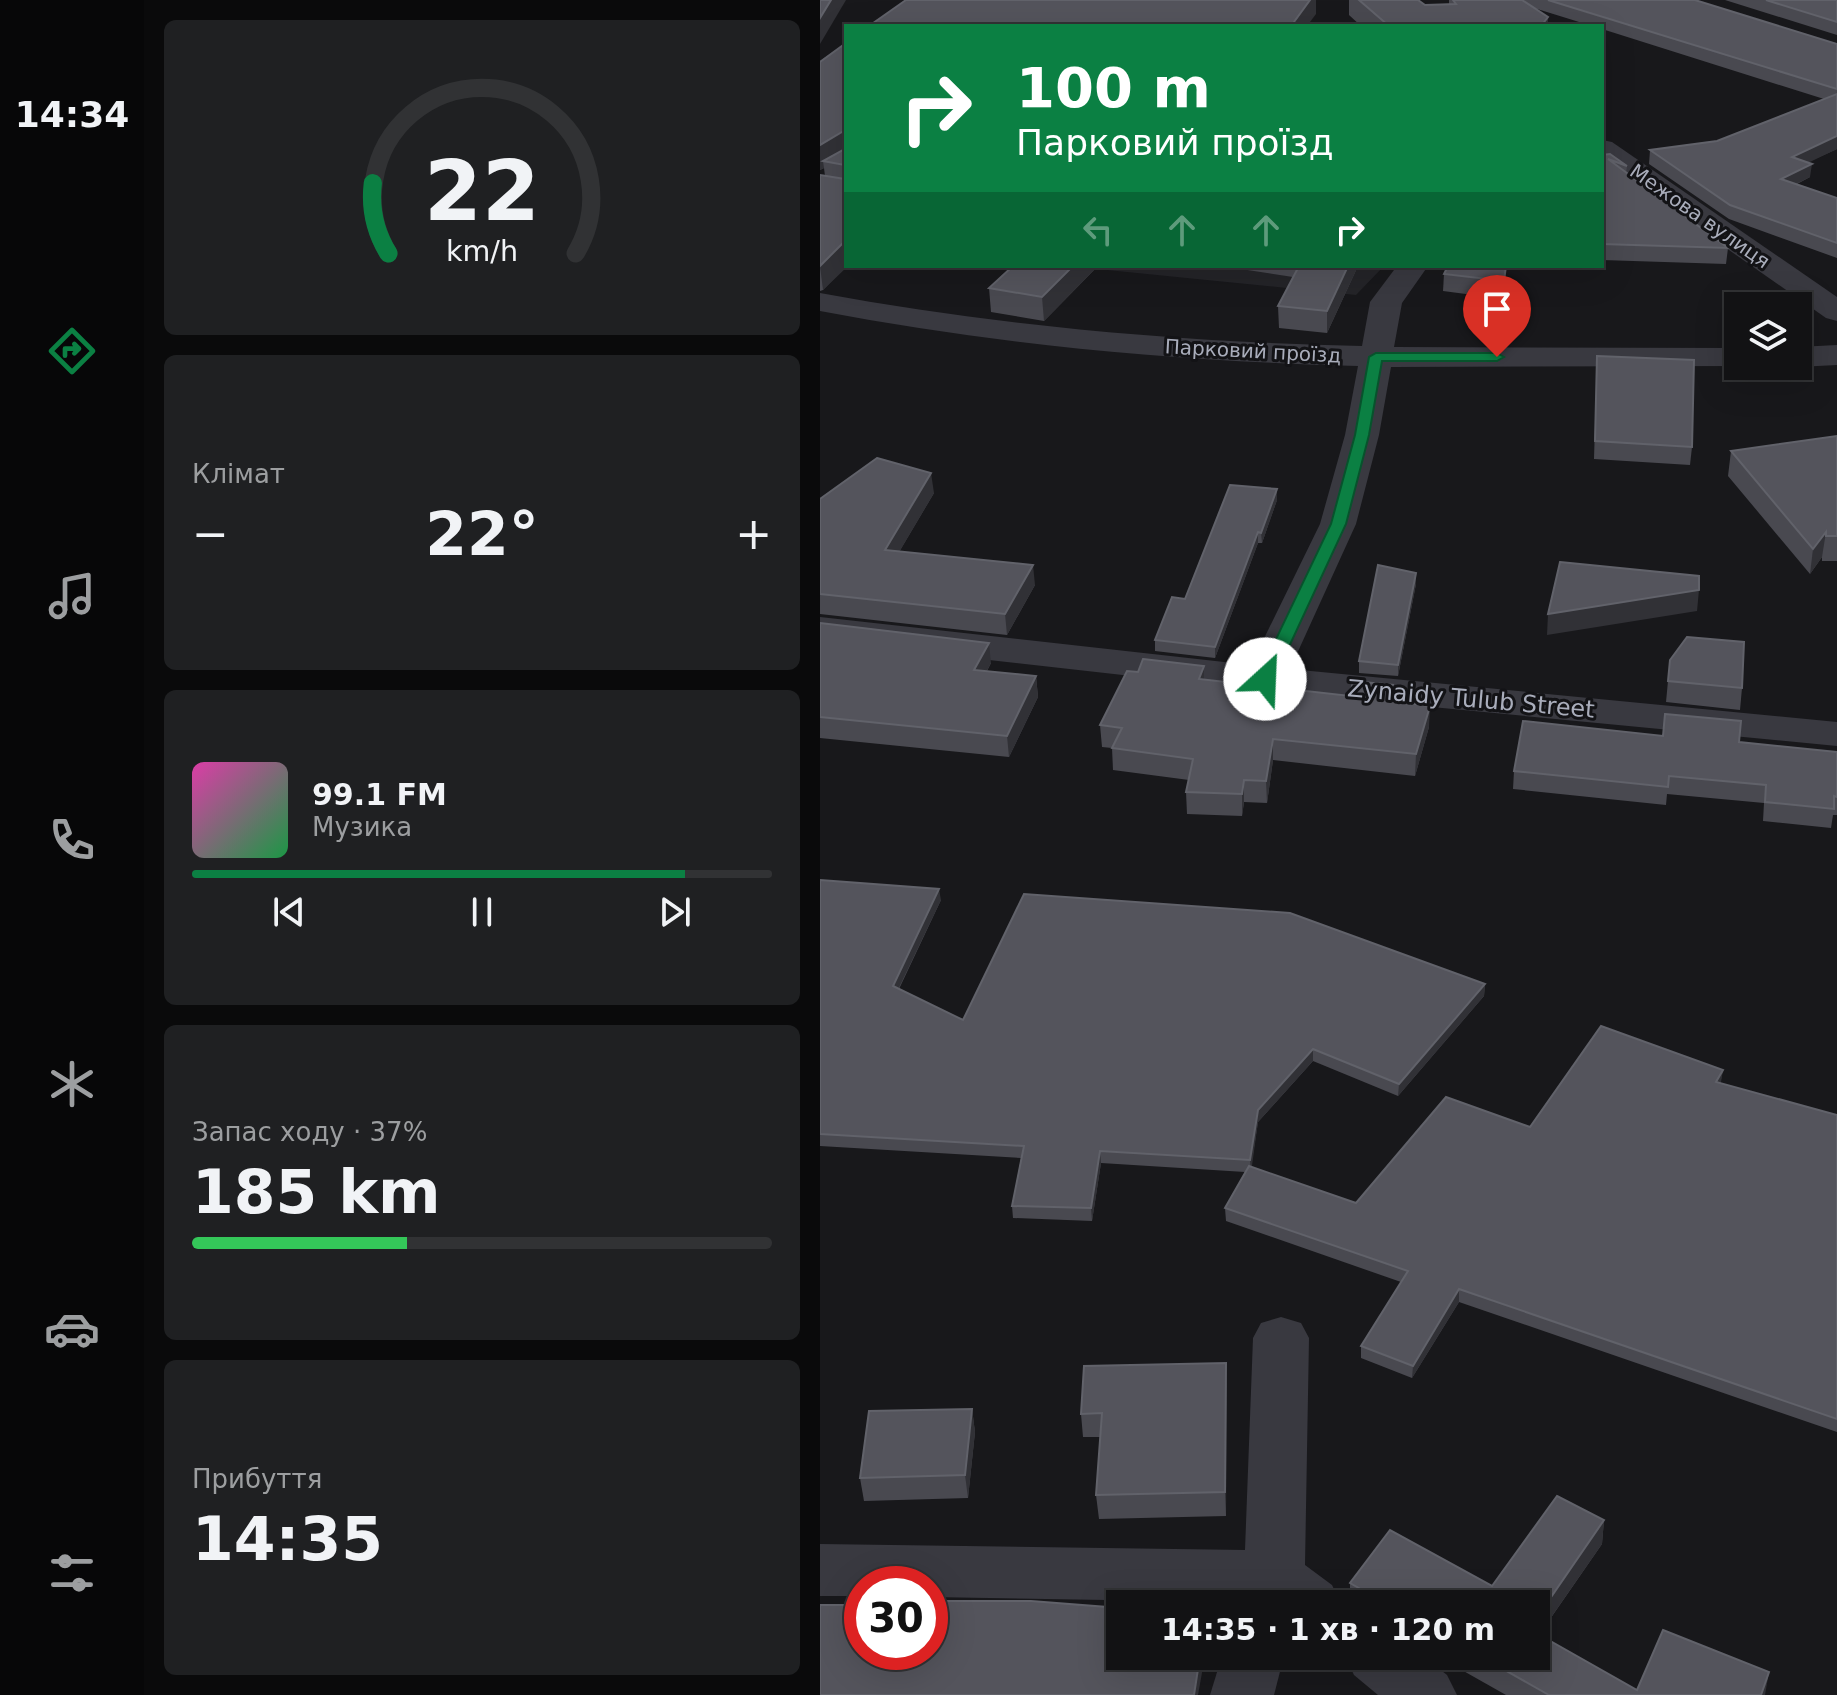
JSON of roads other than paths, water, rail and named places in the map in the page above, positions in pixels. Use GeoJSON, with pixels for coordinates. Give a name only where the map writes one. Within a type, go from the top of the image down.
{"type":"FeatureCollection","features":[{"type":"Feature","properties":{"kind":"street","name":"Межова вулиця"},"geometry":{"type":"LineString","coordinates":[[1604,149],[1837,311]]}},
{"type":"Feature","properties":{"kind":"street"},"geometry":{"type":"LineString","coordinates":[[1265,679],[1338,524],[1362,435],[1386,302],[1412,268]]}},
{"type":"Feature","properties":{"kind":"street","name":"Парковий проїзд"},"geometry":{"type":"LineString","coordinates":[[820,302],[1029,336],[1211,350],[1376,357],[1724,358]]}},
{"type":"Feature","properties":{"kind":"street"},"geometry":{"type":"LineString","coordinates":[[1812,356],[1837,355]]}},
{"type":"Feature","properties":{"kind":"street","name":"Zynaidy Tulub Street"},"geometry":{"type":"LineString","coordinates":[[820,629],[1265,679],[1837,734]]}},
{"type":"Feature","properties":{"kind":"street"},"geometry":{"type":"LineString","coordinates":[[1281,1338],[1284,1590]]}},
{"type":"Feature","properties":{"kind":"street"},"geometry":{"type":"LineString","coordinates":[[820,1570],[1191,1590]]}},
{"type":"Feature","properties":{"kind":"street"},"geometry":{"type":"LineString","coordinates":[[1242,1695],[1249,1670]]}},
{"type":"Feature","properties":{"kind":"street"},"geometry":{"type":"LineString","coordinates":[[1394,1670],[1425,1695]]}}]}
